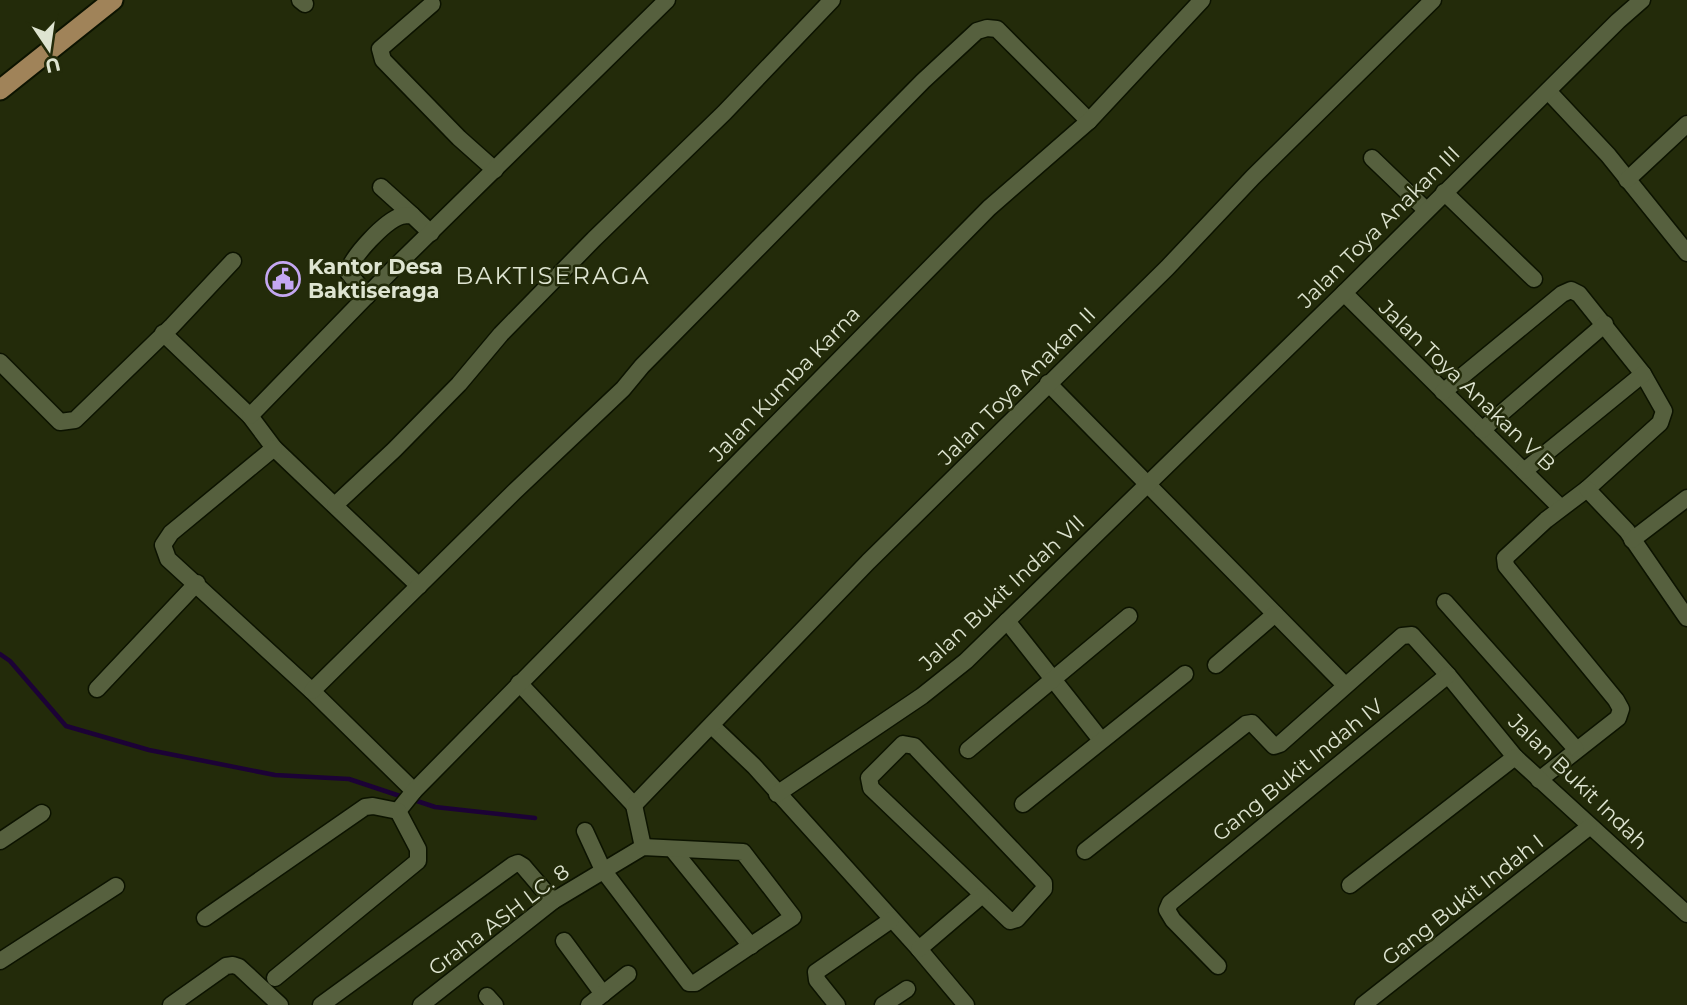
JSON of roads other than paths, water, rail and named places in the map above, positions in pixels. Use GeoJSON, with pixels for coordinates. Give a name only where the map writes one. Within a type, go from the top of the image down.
{"type":"FeatureCollection","features":[{"type":"Feature","properties":{"kind":"main road"},"geometry":{"type":"LineString","coordinates":[[1,89],[113,0]]}},
{"type":"Feature","properties":{"kind":"street"},"geometry":{"type":"LineString","coordinates":[[250,416],[667,0]]}},
{"type":"Feature","properties":{"kind":"street"},"geometry":{"type":"LineString","coordinates":[[335,505],[459,384],[501,334],[724,113],[832,0]]}},
{"type":"Feature","properties":{"kind":"street","name":"Jalan Kumba Karna"},"geometry":{"type":"LineString","coordinates":[[407,800],[519,683],[989,208],[1089,121],[1202,0]]}},
{"type":"Feature","properties":{"kind":"street","name":"Jalan Toya Anakan II"},"geometry":{"type":"LineString","coordinates":[[634,806],[868,562],[1167,268],[1253,177],[1433,0]]}},
{"type":"Feature","properties":{"kind":"street","name":"Jalan Toya Anakan III"},"geometry":{"type":"LineString","coordinates":[[1146,485],[1642,0]]}},
{"type":"Feature","properties":{"kind":"street"},"geometry":{"type":"LineString","coordinates":[[432,4],[380,49],[382,58],[459,138],[495,170]]}},
{"type":"Feature","properties":{"kind":"street"},"geometry":{"type":"LineString","coordinates":[[312,691],[623,389],[642,366],[797,208],[976,31],[997,29],[1089,121]]}},
{"type":"Feature","properties":{"kind":"street"},"geometry":{"type":"LineString","coordinates":[[1548,91],[1687,253]]}},
{"type":"Feature","properties":{"kind":"street"},"geometry":{"type":"LineString","coordinates":[[1627,180],[1687,124]]}},
{"type":"Feature","properties":{"kind":"street"},"geometry":{"type":"LineString","coordinates":[[1372,158],[1426,210]]}},
{"type":"Feature","properties":{"kind":"street"},"geometry":{"type":"LineString","coordinates":[[381,187],[431,233]]}},
{"type":"Feature","properties":{"kind":"street"},"geometry":{"type":"LineString","coordinates":[[1444,192],[1534,279]]}},
{"type":"Feature","properties":{"kind":"street"},"geometry":{"type":"LineString","coordinates":[[368,296],[348,272],[351,263],[372,239],[400,216],[412,215]]}},
{"type":"Feature","properties":{"kind":"street"},"geometry":{"type":"LineString","coordinates":[[0,362],[60,422],[75,420],[233,261]]}},
{"type":"Feature","properties":{"kind":"street"},"geometry":{"type":"LineString","coordinates":[[1443,392],[1571,290],[1580,294],[1605,324],[1643,374],[1662,407],[1664,416],[1660,423],[1505,558],[1504,564],[1620,709],[1618,718],[1539,780]]}},
{"type":"Feature","properties":{"kind":"street","name":"Jalan Toya Anakan V B"},"geometry":{"type":"LineString","coordinates":[[1344,293],[1561,508]]}},
{"type":"Feature","properties":{"kind":"street"},"geometry":{"type":"LineString","coordinates":[[1482,430],[1605,324]]}},
{"type":"Feature","properties":{"kind":"street"},"geometry":{"type":"LineString","coordinates":[[163,334],[250,416],[274,448],[419,586]]}},
{"type":"Feature","properties":{"kind":"street"},"geometry":{"type":"LineString","coordinates":[[1524,471],[1643,374]]}},
{"type":"Feature","properties":{"kind":"street"},"geometry":{"type":"LineString","coordinates":[[1048,383],[1345,685],[1277,746],[1252,723],[1242,726],[1086,850]]}},
{"type":"Feature","properties":{"kind":"street"},"geometry":{"type":"LineString","coordinates":[[274,448],[166,539],[163,545],[168,559],[312,691],[407,800],[418,849],[418,861],[275,978]]}},
{"type":"Feature","properties":{"kind":"street","name":"Jalan Bukit Indah VII"},"geometry":{"type":"LineString","coordinates":[[777,794],[922,696],[966,661],[1146,485]]}},
{"type":"Feature","properties":{"kind":"street"},"geometry":{"type":"LineString","coordinates":[[1587,489],[1627,531],[1687,618]]}},
{"type":"Feature","properties":{"kind":"street"},"geometry":{"type":"LineString","coordinates":[[1632,540],[1687,498]]}},
{"type":"Feature","properties":{"kind":"street"},"geometry":{"type":"LineString","coordinates":[[97,689],[197,583]]}},
{"type":"Feature","properties":{"kind":"street"},"geometry":{"type":"LineString","coordinates":[[1445,602],[1576,749]]}},
{"type":"Feature","properties":{"kind":"street"},"geometry":{"type":"LineString","coordinates":[[1216,665],[1275,614]]}},
{"type":"Feature","properties":{"kind":"street"},"geometry":{"type":"LineString","coordinates":[[968,750],[1129,616]]}},
{"type":"Feature","properties":{"kind":"street"},"geometry":{"type":"LineString","coordinates":[[1007,621],[1101,740]]}},
{"type":"Feature","properties":{"kind":"street","name":"Jalan Bukit Indah"},"geometry":{"type":"LineString","coordinates":[[1345,685],[1402,636],[1412,635],[1515,757],[1687,914]]}},
{"type":"Feature","properties":{"kind":"street"},"geometry":{"type":"LineString","coordinates":[[1023,804],[1185,674]]}},
{"type":"Feature","properties":{"kind":"street","name":"Gang Bukit Indah IV"},"geometry":{"type":"LineString","coordinates":[[1218,966],[1173,920],[1167,910],[1175,897],[1448,675]]}},
{"type":"Feature","properties":{"kind":"street"},"geometry":{"type":"LineString","coordinates":[[519,683],[634,806],[643,847]]}},
{"type":"Feature","properties":{"kind":"street"},"geometry":{"type":"LineString","coordinates":[[712,726],[754,766],[966,1005]]}},
{"type":"Feature","properties":{"kind":"street"},"geometry":{"type":"LineString","coordinates":[[903,744],[914,746],[1045,886],[1013,921],[981,896],[869,783],[869,778],[903,744]]}},
{"type":"Feature","properties":{"kind":"street"},"geometry":{"type":"LineString","coordinates":[[1350,885],[1515,757]]}},
{"type":"Feature","properties":{"kind":"street"},"geometry":{"type":"LineString","coordinates":[[205,918],[365,807],[407,800]]}},
{"type":"Feature","properties":{"kind":"street"},"geometry":{"type":"LineString","coordinates":[[0,841],[42,813]]}},
{"type":"Feature","properties":{"kind":"street","name":"Gang Bukit Indah I"},"geometry":{"type":"LineString","coordinates":[[1367,1004],[1589,827]]}},
{"type":"Feature","properties":{"kind":"street"},"geometry":{"type":"LineString","coordinates":[[585,831],[603,870]]}},
{"type":"Feature","properties":{"kind":"street","name":"Graha ASH LC. 8"},"geometry":{"type":"LineString","coordinates":[[421,1005],[553,901],[603,870],[643,847],[740,851],[746,854],[793,917],[695,983],[689,983],[603,870]]}},
{"type":"Feature","properties":{"kind":"street"},"geometry":{"type":"LineString","coordinates":[[673,850],[751,946]]}},
{"type":"Feature","properties":{"kind":"street"},"geometry":{"type":"LineString","coordinates":[[321,1005],[513,865],[520,864],[553,901]]}},
{"type":"Feature","properties":{"kind":"street"},"geometry":{"type":"LineString","coordinates":[[0,961],[116,886]]}},
{"type":"Feature","properties":{"kind":"street"},"geometry":{"type":"LineString","coordinates":[[919,949],[981,896]]}},
{"type":"Feature","properties":{"kind":"street"},"geometry":{"type":"LineString","coordinates":[[838,1005],[817,979],[816,972],[891,920]]}},
{"type":"Feature","properties":{"kind":"street"},"geometry":{"type":"LineString","coordinates":[[564,941],[603,994]]}},
{"type":"Feature","properties":{"kind":"street"},"geometry":{"type":"LineString","coordinates":[[171,1005],[226,966],[233,965],[239,967],[280,1005]]}},
{"type":"Feature","properties":{"kind":"street"},"geometry":{"type":"LineString","coordinates":[[589,1005],[628,974]]}},
{"type":"Feature","properties":{"kind":"street"},"geometry":{"type":"LineString","coordinates":[[883,1005],[907,989]]}},
{"type":"Feature","properties":{"kind":"waterway"},"geometry":{"type":"LineString","coordinates":[[0,654],[10,661],[66,726],[149,750],[275,775],[349,779],[403,797]]}},
{"type":"Feature","properties":{"kind":"waterway"},"geometry":{"type":"LineString","coordinates":[[411,799],[435,807],[535,818]]}},
{"type":"Feature","properties":{"kind":"place","name":"Kantor Desa Baktiseraga"},"geometry":{"type":"Point","coordinates":[283,279]}},
{"type":"Feature","properties":{"kind":"district","name":"BAKTISERAGA"},"geometry":{"type":"Point","coordinates":[553,276]}}]}
